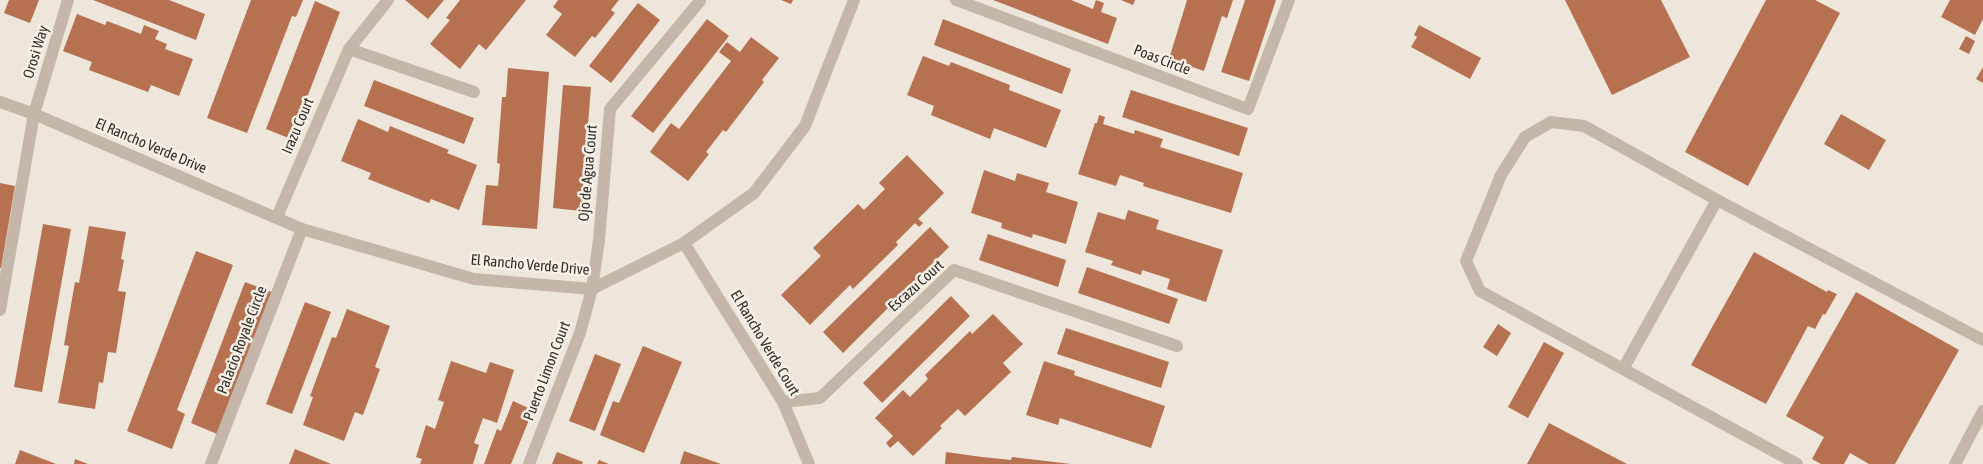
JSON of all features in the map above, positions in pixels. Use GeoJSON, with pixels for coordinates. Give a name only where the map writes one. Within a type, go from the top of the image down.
{"type":"FeatureCollection","features":[{"type":"Feature","properties":{"kind":"street","name":"Orosi Way"},"geometry":{"type":"LineString","coordinates":[[34,114],[68,0]]}},
{"type":"Feature","properties":{"kind":"street","name":"Irazu Court"},"geometry":{"type":"LineString","coordinates":[[277,216],[349,49],[388,0]]}},
{"type":"Feature","properties":{"kind":"street","name":"El Rancho Verde Drive"},"geometry":{"type":"LineString","coordinates":[[0,102],[34,114],[277,216],[302,229],[474,278],[592,289],[684,243],[754,193],[805,126],[854,0]]}},
{"type":"Feature","properties":{"kind":"street","name":"Poas Circle"},"geometry":{"type":"LineString","coordinates":[[956,0],[1248,109],[1289,0]]}},
{"type":"Feature","properties":{"kind":"street","name":"Ojo de Agua Court"},"geometry":{"type":"LineString","coordinates":[[592,289],[599,240],[610,110],[700,1]]}},
{"type":"Feature","properties":{"kind":"street"},"geometry":{"type":"LineString","coordinates":[[349,49],[474,92]]}},
{"type":"Feature","properties":{"kind":"street"},"geometry":{"type":"LineString","coordinates":[[0,310],[34,114]]}},
{"type":"Feature","properties":{"kind":"street"},"geometry":{"type":"LineString","coordinates":[[1797,464],[1480,291],[1466,261],[1501,175],[1525,137],[1551,122],[1584,126],[1717,200],[1983,340]]}},
{"type":"Feature","properties":{"kind":"street"},"geometry":{"type":"LineString","coordinates":[[1623,369],[1717,200]]}},
{"type":"Feature","properties":{"kind":"street","name":"Palacio Royale Circle"},"geometry":{"type":"LineString","coordinates":[[212,464],[302,229]]}},
{"type":"Feature","properties":{"kind":"street","name":"El Rancho Verde Court"},"geometry":{"type":"LineString","coordinates":[[684,243],[783,402],[810,464]]}},
{"type":"Feature","properties":{"kind":"street","name":"Escazu Court"},"geometry":{"type":"LineString","coordinates":[[783,402],[820,398],[954,270],[1177,346]]}},
{"type":"Feature","properties":{"kind":"street","name":"Puerto Limon Court"},"geometry":{"type":"LineString","coordinates":[[529,464],[580,333],[592,289]]}},
{"type":"Feature","properties":{"kind":"street"},"geometry":{"type":"LineString","coordinates":[[1955,464],[1983,412]]}},
{"type":"Feature","properties":{"kind":"building"},"geometry":{"type":"Polygon","coordinates":[[[9,0],[39,0],[30,23],[4,13],[9,0]]]}},
{"type":"Feature","properties":{"kind":"building"},"geometry":{"type":"Polygon","coordinates":[[[93,0],[169,0],[205,14],[196,40],[93,0]]]}},
{"type":"Feature","properties":{"kind":"building"},"geometry":{"type":"Polygon","coordinates":[[[251,0],[303,0],[296,17],[292,16],[247,133],[207,118],[251,0]]]}},
{"type":"Feature","properties":{"kind":"building"},"geometry":{"type":"Polygon","coordinates":[[[405,0],[444,0],[428,19],[405,0]]]}},
{"type":"Feature","properties":{"kind":"building"},"geometry":{"type":"Polygon","coordinates":[[[460,0],[526,0],[486,50],[479,44],[460,69],[430,44],[450,20],[446,18],[460,0]]]}},
{"type":"Feature","properties":{"kind":"building"},"geometry":{"type":"Polygon","coordinates":[[[558,0],[619,0],[611,10],[615,13],[595,38],[592,36],[575,57],[546,35],[562,14],[553,7],[558,0]]]}},
{"type":"Feature","properties":{"kind":"building"},"geometry":{"type":"Polygon","coordinates":[[[781,0],[793,0],[791,4],[781,0]]]}},
{"type":"Feature","properties":{"kind":"building"},"geometry":{"type":"Polygon","coordinates":[[[993,0],[1071,0],[1093,9],[1096,0],[1104,3],[1101,12],[1117,18],[1108,44],[993,0]]]}},
{"type":"Feature","properties":{"kind":"building"},"geometry":{"type":"Polygon","coordinates":[[[1121,0],[1135,0],[1133,5],[1121,0]]]}},
{"type":"Feature","properties":{"kind":"building"},"geometry":{"type":"Polygon","coordinates":[[[1187,0],[1233,0],[1227,18],[1222,16],[1204,71],[1169,59],[1187,0]]]}},
{"type":"Feature","properties":{"kind":"building"},"geometry":{"type":"Polygon","coordinates":[[[1245,0],[1276,0],[1249,81],[1221,72],[1245,0]]]}},
{"type":"Feature","properties":{"kind":"building"},"geometry":{"type":"Polygon","coordinates":[[[1565,0],[1661,0],[1690,57],[1612,95],[1565,0]]]}},
{"type":"Feature","properties":{"kind":"building"},"geometry":{"type":"Polygon","coordinates":[[[1766,0],[1815,0],[1840,13],[1748,186],[1685,152],[1766,0]]]}},
{"type":"Feature","properties":{"kind":"building"},"geometry":{"type":"Polygon","coordinates":[[[1950,0],[1983,0],[1983,19],[1975,35],[1941,17],[1950,0]]]}},
{"type":"Feature","properties":{"kind":"building"},"geometry":{"type":"Polygon","coordinates":[[[315,1],[340,12],[291,139],[266,129],[315,1]]]}},
{"type":"Feature","properties":{"kind":"building"},"geometry":{"type":"Polygon","coordinates":[[[638,3],[660,20],[611,83],[589,66],[638,3]]]}},
{"type":"Feature","properties":{"kind":"building"},"geometry":{"type":"Polygon","coordinates":[[[77,14],[105,25],[107,21],[141,34],[144,25],[159,31],[155,39],[167,44],[165,49],[193,59],[179,96],[151,85],[148,92],[89,70],[92,62],[63,51],[77,14]]]}},
{"type":"Feature","properties":{"kind":"building"},"geometry":{"type":"Polygon","coordinates":[[[707,19],[729,36],[653,133],[631,116],[707,19]]]}},
{"type":"Feature","properties":{"kind":"building"},"geometry":{"type":"Polygon","coordinates":[[[943,19],[1071,69],[1062,94],[934,45],[943,19]]]}},
{"type":"Feature","properties":{"kind":"building"},"geometry":{"type":"Polygon","coordinates":[[[1419,25],[1481,58],[1470,79],[1411,47],[1417,37],[1414,35],[1419,25]]]}},
{"type":"Feature","properties":{"kind":"building"},"geometry":{"type":"Polygon","coordinates":[[[1966,36],[1975,41],[1969,54],[1959,49],[1966,36]]]}},
{"type":"Feature","properties":{"kind":"building"},"geometry":{"type":"Polygon","coordinates":[[[751,37],[779,58],[762,80],[764,82],[726,132],[723,130],[706,152],[709,154],[688,181],[650,152],[671,123],[679,129],[731,61],[719,52],[727,42],[740,52],[751,37]]]}},
{"type":"Feature","properties":{"kind":"building"},"geometry":{"type":"Polygon","coordinates":[[[923,56],[949,66],[951,62],[1010,85],[1009,90],[1061,110],[1046,148],[994,128],[990,139],[931,115],[934,106],[907,95],[923,56]]]}},
{"type":"Feature","properties":{"kind":"building"},"geometry":{"type":"Polygon","coordinates":[[[1983,67],[1983,83],[1976,79],[1983,67]]]}},
{"type":"Feature","properties":{"kind":"building"},"geometry":{"type":"Polygon","coordinates":[[[508,68],[549,72],[537,229],[482,225],[486,185],[498,186],[500,164],[497,163],[502,97],[506,97],[508,68]]]}},
{"type":"Feature","properties":{"kind":"building"},"geometry":{"type":"Polygon","coordinates":[[[374,80],[474,118],[464,144],[364,106],[374,80]]]}},
{"type":"Feature","properties":{"kind":"building"},"geometry":{"type":"Polygon","coordinates":[[[563,85],[591,87],[581,211],[553,208],[563,85]]]}},
{"type":"Feature","properties":{"kind":"building"},"geometry":{"type":"Polygon","coordinates":[[[1131,90],[1248,128],[1239,156],[1122,117],[1131,90]]]}},
{"type":"Feature","properties":{"kind":"building"},"geometry":{"type":"Polygon","coordinates":[[[1841,114],[1886,140],[1869,170],[1824,144],[1841,114]]]}},
{"type":"Feature","properties":{"kind":"building"},"geometry":{"type":"Polygon","coordinates":[[[1099,115],[1105,117],[1103,124],[1134,134],[1135,130],[1163,139],[1160,147],[1243,173],[1231,213],[1143,186],[1144,183],[1120,175],[1116,186],[1078,174],[1099,115]]]}},
{"type":"Feature","properties":{"kind":"building"},"geometry":{"type":"Polygon","coordinates":[[[358,119],[388,132],[390,126],[449,150],[447,153],[477,165],[459,210],[431,199],[429,203],[368,179],[371,173],[341,161],[358,119]]]}},
{"type":"Feature","properties":{"kind":"building"},"geometry":{"type":"Polygon","coordinates":[[[907,155],[944,193],[918,219],[923,223],[919,227],[915,223],[896,242],[898,245],[853,289],[850,285],[810,325],[781,295],[821,256],[813,248],[858,204],[864,210],[885,189],[879,183],[907,155]]]}},
{"type":"Feature","properties":{"kind":"building"},"geometry":{"type":"Polygon","coordinates":[[[984,170],[1015,181],[1017,173],[1049,183],[1046,192],[1078,202],[1066,244],[1033,234],[1032,238],[1001,228],[1002,223],[971,213],[984,170]]]}},
{"type":"Feature","properties":{"kind":"building"},"geometry":{"type":"Polygon","coordinates":[[[0,183],[15,186],[1,268],[0,268],[0,183]]]}},
{"type":"Feature","properties":{"kind":"building"},"geometry":{"type":"Polygon","coordinates":[[[1128,210],[1159,220],[1156,229],[1223,250],[1206,302],[1167,289],[1170,279],[1142,270],[1141,275],[1111,265],[1113,261],[1085,252],[1098,212],[1125,220],[1128,210]]]}},
{"type":"Feature","properties":{"kind":"building"},"geometry":{"type":"Polygon","coordinates":[[[43,224],[71,229],[42,392],[14,387],[43,224]]]}},
{"type":"Feature","properties":{"kind":"building"},"geometry":{"type":"Polygon","coordinates":[[[89,226],[126,232],[121,259],[124,260],[118,291],[126,292],[116,353],[108,352],[103,383],[99,382],[95,409],[58,403],[69,346],[64,345],[75,282],[79,283],[89,226]]]}},
{"type":"Feature","properties":{"kind":"building"},"geometry":{"type":"Polygon","coordinates":[[[930,227],[949,247],[843,353],[823,332],[930,227]]]}},
{"type":"Feature","properties":{"kind":"building"},"geometry":{"type":"Polygon","coordinates":[[[988,234],[1066,260],[1058,287],[979,260],[988,234]]]}},
{"type":"Feature","properties":{"kind":"building"},"geometry":{"type":"Polygon","coordinates":[[[196,251],[233,265],[177,410],[185,414],[172,449],[127,431],[196,251]]]}},
{"type":"Feature","properties":{"kind":"building"},"geometry":{"type":"Polygon","coordinates":[[[1754,252],[1827,292],[1828,290],[1837,294],[1815,329],[1808,326],[1766,404],[1691,365],[1754,252]]]}},
{"type":"Feature","properties":{"kind":"building"},"geometry":{"type":"Polygon","coordinates":[[[1087,267],[1178,299],[1169,324],[1078,293],[1087,267]]]}},
{"type":"Feature","properties":{"kind":"building"},"geometry":{"type":"Polygon","coordinates":[[[245,282],[272,292],[217,434],[191,423],[245,282]]]}},
{"type":"Feature","properties":{"kind":"building"},"geometry":{"type":"Polygon","coordinates":[[[1856,292],[1959,350],[1895,464],[1869,464],[1850,453],[1844,464],[1821,464],[1812,459],[1824,437],[1786,416],[1856,292]]]}},
{"type":"Feature","properties":{"kind":"building"},"geometry":{"type":"Polygon","coordinates":[[[951,296],[970,316],[882,403],[863,383],[951,296]]]}},
{"type":"Feature","properties":{"kind":"building"},"geometry":{"type":"Polygon","coordinates":[[[305,302],[331,312],[292,414],[266,404],[305,302]]]}},
{"type":"Feature","properties":{"kind":"building"},"geometry":{"type":"Polygon","coordinates":[[[347,309],[390,326],[375,367],[380,369],[363,415],[355,412],[344,441],[303,425],[313,397],[310,396],[332,337],[336,338],[347,309]]]}},
{"type":"Feature","properties":{"kind":"building"},"geometry":{"type":"Polygon","coordinates":[[[993,314],[1023,344],[1003,363],[1011,372],[965,416],[958,409],[940,426],[942,428],[913,456],[898,441],[890,448],[886,443],[893,436],[875,418],[903,390],[910,397],[928,379],[925,375],[970,331],[972,334],[993,314]]]}},
{"type":"Feature","properties":{"kind":"building"},"geometry":{"type":"Polygon","coordinates":[[[1498,324],[1511,333],[1497,356],[1483,347],[1498,324]]]}},
{"type":"Feature","properties":{"kind":"building"},"geometry":{"type":"Polygon","coordinates":[[[1066,328],[1169,362],[1161,388],[1057,354],[1066,328]]]}},
{"type":"Feature","properties":{"kind":"building"},"geometry":{"type":"Polygon","coordinates":[[[1544,342],[1564,353],[1528,418],[1508,407],[1544,342]]]}},
{"type":"Feature","properties":{"kind":"building"},"geometry":{"type":"Polygon","coordinates":[[[643,346],[682,362],[644,453],[600,435],[613,401],[619,403],[643,346]]]}},
{"type":"Feature","properties":{"kind":"building"},"geometry":{"type":"Polygon","coordinates":[[[595,354],[621,364],[595,431],[569,421],[595,354]]]}},
{"type":"Feature","properties":{"kind":"building"},"geometry":{"type":"Polygon","coordinates":[[[451,361],[486,373],[490,362],[514,370],[497,423],[483,418],[474,443],[479,445],[473,464],[420,464],[422,459],[416,457],[426,425],[435,429],[444,402],[438,400],[451,361]]]}},
{"type":"Feature","properties":{"kind":"building"},"geometry":{"type":"Polygon","coordinates":[[[1044,361],[1075,371],[1074,375],[1165,406],[1151,448],[1060,418],[1058,425],[1026,415],[1044,361]]]}},
{"type":"Feature","properties":{"kind":"building"},"geometry":{"type":"Polygon","coordinates":[[[513,401],[533,410],[511,464],[484,464],[497,429],[501,431],[513,401]]]}},
{"type":"Feature","properties":{"kind":"building"},"geometry":{"type":"Polygon","coordinates":[[[1549,423],[1627,464],[1527,464],[1549,423]]]}},
{"type":"Feature","properties":{"kind":"building"},"geometry":{"type":"Polygon","coordinates":[[[295,449],[331,464],[289,464],[295,449]]]}},
{"type":"Feature","properties":{"kind":"building"},"geometry":{"type":"Polygon","coordinates":[[[20,450],[56,464],[15,464],[20,450]]]}},
{"type":"Feature","properties":{"kind":"building"},"geometry":{"type":"Polygon","coordinates":[[[684,451],[721,464],[680,464],[684,451]]]}},
{"type":"Feature","properties":{"kind":"building"},"geometry":{"type":"Polygon","coordinates":[[[557,452],[583,462],[582,464],[552,464],[557,452]]]}},
{"type":"Feature","properties":{"kind":"building"},"geometry":{"type":"Polygon","coordinates":[[[946,452],[1011,460],[1012,457],[1071,464],[945,464],[946,452]]]}},
{"type":"Feature","properties":{"kind":"building"},"geometry":{"type":"Polygon","coordinates":[[[75,459],[88,464],[74,464],[75,459]]]}},
{"type":"Feature","properties":{"kind":"building"},"geometry":{"type":"Polygon","coordinates":[[[599,460],[609,464],[597,464],[599,460]]]}}]}
